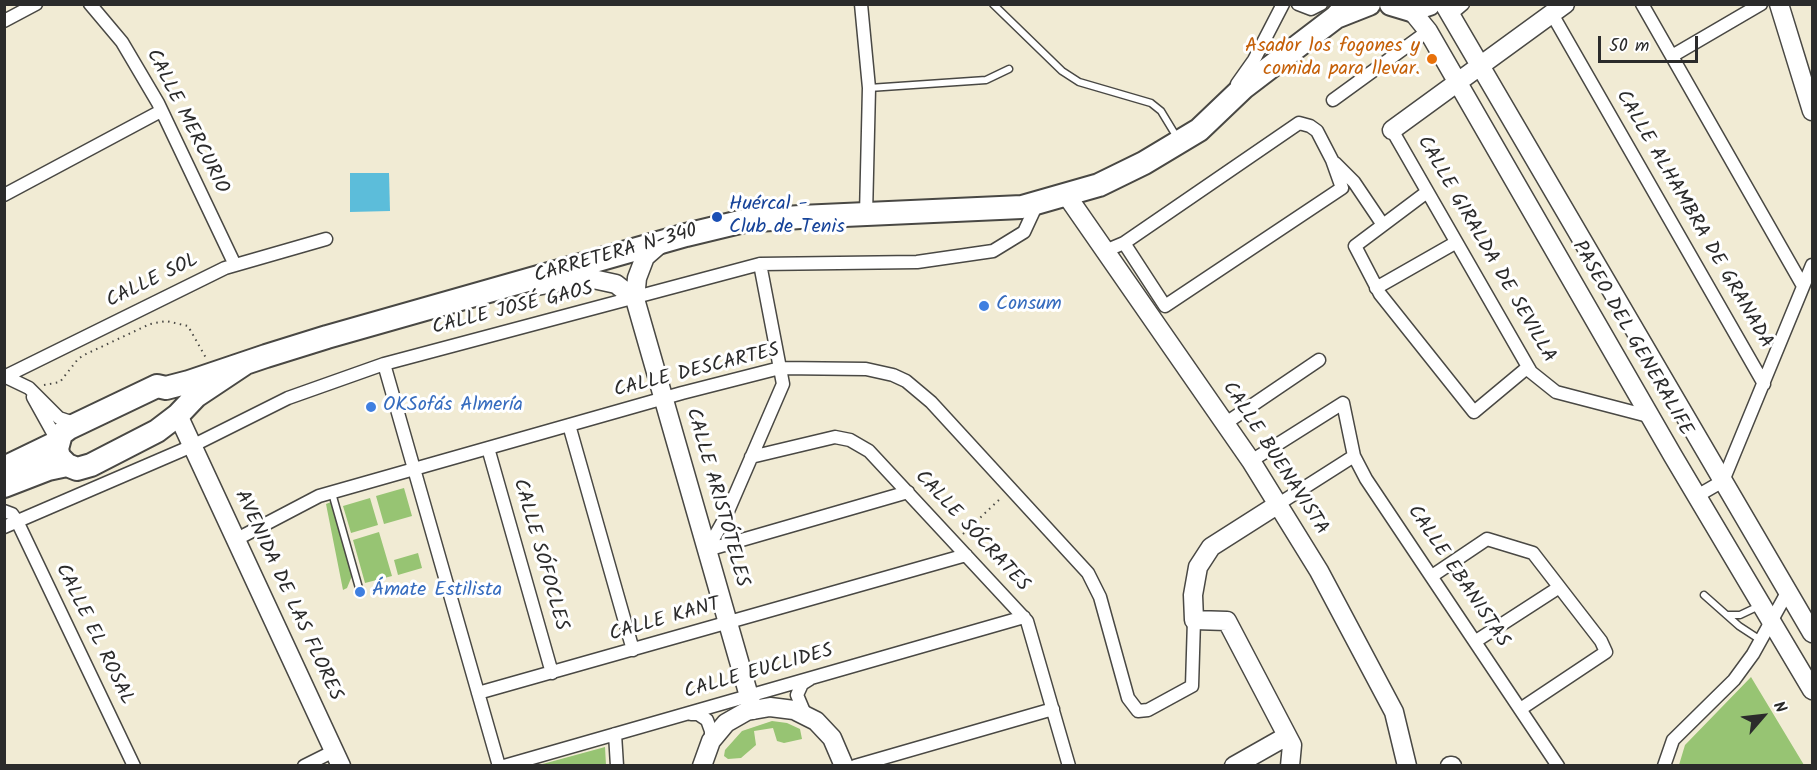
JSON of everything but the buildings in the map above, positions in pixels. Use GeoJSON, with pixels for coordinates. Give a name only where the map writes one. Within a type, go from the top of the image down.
{"type":"FeatureCollection","features":[{"type":"Feature","properties":{"kind":"highway","name":"CARRETERA N-340"},"geometry":{"type":"LineString","coordinates":[[4,468],[58,442],[61,434],[77,424],[157,386],[166,388],[327,337],[744,221],[1022,207],[1067,196],[1135,168],[1199,130],[1258,75],[1335,9],[1369,4]]}},
{"type":"Feature","properties":{"kind":"highway","name":"CARRETERA N-340"},"geometry":{"type":"LineString","coordinates":[[4,486],[48,469],[67,465],[77,469],[91,465],[157,431],[178,415],[196,396],[243,364]]}},
{"type":"Feature","properties":{"kind":"highway"},"geometry":{"type":"LineString","coordinates":[[166,388],[172,391],[179,402],[178,415]]}},
{"type":"Feature","properties":{"kind":"highway"},"geometry":{"type":"LineString","coordinates":[[58,442],[59,457],[67,465]]}},
{"type":"Feature","properties":{"kind":"street"},"geometry":{"type":"LineString","coordinates":[[4,21],[36,4]]}},
{"type":"Feature","properties":{"kind":"street","name":"CALLE MERCURIO"},"geometry":{"type":"LineString","coordinates":[[90,4],[122,42],[162,111],[235,265]]}},
{"type":"Feature","properties":{"kind":"street"},"geometry":{"type":"LineString","coordinates":[[861,4],[869,88],[866,214]]}},
{"type":"Feature","properties":{"kind":"street"},"geometry":{"type":"LineString","coordinates":[[1216,114],[1254,60],[1283,4]]}},
{"type":"Feature","properties":{"kind":"street"},"geometry":{"type":"LineString","coordinates":[[1298,4],[1311,9],[1335,9]]}},
{"type":"Feature","properties":{"kind":"street"},"geometry":{"type":"LineString","coordinates":[[1642,4],[1803,286]]}},
{"type":"Feature","properties":{"kind":"street"},"geometry":{"type":"LineString","coordinates":[[1672,56],[1761,4]]}},
{"type":"Feature","properties":{"kind":"street"},"geometry":{"type":"LineString","coordinates":[[1779,4],[1812,111]]}},
{"type":"Feature","properties":{"kind":"street","name":"PASEO DEL GENERALIFE"},"geometry":{"type":"LineString","coordinates":[[1411,6],[1458,82],[1812,690]]}},
{"type":"Feature","properties":{"kind":"street","name":"PASEO DEL GENERALIFE"},"geometry":{"type":"LineString","coordinates":[[1452,8],[1480,66],[1812,633]]}},
{"type":"Feature","properties":{"kind":"street"},"geometry":{"type":"LineString","coordinates":[[1392,130],[1559,9]]}},
{"type":"Feature","properties":{"kind":"street","name":"CALLE ALHAMBRA DE GRANADA"},"geometry":{"type":"LineString","coordinates":[[1559,9],[1764,384]]}},
{"type":"Feature","properties":{"kind":"street"},"geometry":{"type":"LineString","coordinates":[[1333,100],[1428,31]]}},
{"type":"Feature","properties":{"kind":"street"},"geometry":{"type":"LineString","coordinates":[[4,195],[162,111]]}},
{"type":"Feature","properties":{"kind":"street"},"geometry":{"type":"LineString","coordinates":[[1105,251],[1124,243],[1299,123],[1317,131],[1332,160],[1342,188],[1166,306],[1124,243]]}},
{"type":"Feature","properties":{"kind":"street","name":"CALLE GIRALDA DE SEVILLA"},"geometry":{"type":"LineString","coordinates":[[1392,130],[1528,367],[1541,382],[1556,392],[1652,417]]}},
{"type":"Feature","properties":{"kind":"street"},"geometry":{"type":"LineString","coordinates":[[1332,160],[1354,182],[1383,225]]}},
{"type":"Feature","properties":{"kind":"street"},"geometry":{"type":"LineString","coordinates":[[1427,192],[1355,246],[1376,288],[1474,412],[1528,367]]}},
{"type":"Feature","properties":{"kind":"street","name":"CALLE BUENAVISTA"},"geometry":{"type":"LineString","coordinates":[[1067,196],[1226,423],[1319,571],[1394,712],[1407,765]]}},
{"type":"Feature","properties":{"kind":"street","name":"CALLE JOSÉ GAOS"},"geometry":{"type":"LineString","coordinates":[[4,527],[192,446],[288,398],[384,364],[760,264],[917,262],[993,251],[1024,232],[1037,204]]}},
{"type":"Feature","properties":{"kind":"street","name":"CALLE SOL"},"geometry":{"type":"LineString","coordinates":[[5,377],[235,265],[326,239]]}},
{"type":"Feature","properties":{"kind":"street","name":"CALLE ARISTÓTELES"},"geometry":{"type":"LineString","coordinates":[[662,242],[645,257],[637,278],[635,299],[751,703]]}},
{"type":"Feature","properties":{"kind":"street"},"geometry":{"type":"LineString","coordinates":[[1376,288],[1455,243]]}},
{"type":"Feature","properties":{"kind":"street"},"geometry":{"type":"LineString","coordinates":[[707,550],[725,518],[783,384],[760,264]]}},
{"type":"Feature","properties":{"kind":"street"},"geometry":{"type":"LineString","coordinates":[[1697,495],[1723,481],[1812,265]]}},
{"type":"Feature","properties":{"kind":"street"},"geometry":{"type":"LineString","coordinates":[[494,290],[541,286],[584,278],[616,284],[635,299]]}},
{"type":"Feature","properties":{"kind":"street"},"geometry":{"type":"LineString","coordinates":[[1226,423],[1319,360]]}},
{"type":"Feature","properties":{"kind":"street"},"geometry":{"type":"LineString","coordinates":[[384,364],[499,765]]}},
{"type":"Feature","properties":{"kind":"street","name":"CALLE DESCARTES"},"geometry":{"type":"LineString","coordinates":[[237,539],[319,496],[663,398],[780,368],[847,368],[878,371],[906,381],[932,402],[1088,573],[1100,597],[1131,705],[1138,711],[1148,710],[1192,686],[1194,620]]}},
{"type":"Feature","properties":{"kind":"street"},"geometry":{"type":"LineString","coordinates":[[5,377],[29,388],[59,418],[77,424]]}},
{"type":"Feature","properties":{"kind":"street"},"geometry":{"type":"LineString","coordinates":[[29,388],[58,442]]}},
{"type":"Feature","properties":{"kind":"street","name":"CALLE EBANISTAS"},"geometry":{"type":"LineString","coordinates":[[1251,461],[1343,403],[1354,456],[1366,479],[1522,708],[1558,765]]}},
{"type":"Feature","properties":{"kind":"street","name":"AVENIDA DE LAS FLORES"},"geometry":{"type":"LineString","coordinates":[[178,415],[338,758]]}},
{"type":"Feature","properties":{"kind":"street"},"geometry":{"type":"LineString","coordinates":[[569,425],[633,650]]}},
{"type":"Feature","properties":{"kind":"street"},"geometry":{"type":"LineString","coordinates":[[157,431],[174,433],[192,446]]}},
{"type":"Feature","properties":{"kind":"street","name":"CALLE SÓCRATES"},"geometry":{"type":"LineString","coordinates":[[751,458],[826,438],[850,440],[869,451],[1027,621],[1069,765]]}},
{"type":"Feature","properties":{"kind":"street","name":"CALLE SÓFOCLES"},"geometry":{"type":"LineString","coordinates":[[488,448],[552,673]]}},
{"type":"Feature","properties":{"kind":"street"},"geometry":{"type":"LineString","coordinates":[[1290,765],[1292,745],[1227,621],[1194,620],[1193,595],[1198,567],[1211,547],[1354,456]]}},
{"type":"Feature","properties":{"kind":"street"},"geometry":{"type":"LineString","coordinates":[[707,550],[908,492]]}},
{"type":"Feature","properties":{"kind":"street"},"geometry":{"type":"LineString","coordinates":[[4,511],[12,514],[17,521]]}},
{"type":"Feature","properties":{"kind":"street","name":"CALLE EL ROSAL"},"geometry":{"type":"LineString","coordinates":[[17,521],[134,765]]}},
{"type":"Feature","properties":{"kind":"street"},"geometry":{"type":"LineString","coordinates":[[1432,576],[1491,539],[1533,553],[1558,588],[1590,626],[1606,652],[1522,708]]}},
{"type":"Feature","properties":{"kind":"street","name":"CALLE KANT"},"geometry":{"type":"LineString","coordinates":[[478,693],[966,555]]}},
{"type":"Feature","properties":{"kind":"street"},"geometry":{"type":"LineString","coordinates":[[1476,641],[1558,588]]}},
{"type":"Feature","properties":{"kind":"street"},"geometry":{"type":"LineString","coordinates":[[1664,765],[1673,740],[1734,680],[1762,641],[1788,591]]}},
{"type":"Feature","properties":{"kind":"street","name":"CALLE EUCLIDES"},"geometry":{"type":"LineString","coordinates":[[504,765],[683,714],[751,703],[814,677],[1024,617]]}},
{"type":"Feature","properties":{"kind":"street"},"geometry":{"type":"LineString","coordinates":[[805,715],[797,694],[802,684],[814,677]]}},
{"type":"Feature","properties":{"kind":"street"},"geometry":{"type":"LineString","coordinates":[[702,765],[711,741],[726,723],[751,703],[782,707],[805,715],[832,738],[844,765]]}},
{"type":"Feature","properties":{"kind":"street"},"geometry":{"type":"LineString","coordinates":[[855,765],[1053,709]]}},
{"type":"Feature","properties":{"kind":"street"},"geometry":{"type":"LineString","coordinates":[[711,765],[721,742],[731,730],[752,717],[773,713],[801,720],[815,730],[832,752],[836,765]]}},
{"type":"Feature","properties":{"kind":"street"},"geometry":{"type":"LineString","coordinates":[[683,714],[698,714],[707,720],[711,731],[711,741]]}},
{"type":"Feature","properties":{"kind":"street"},"geometry":{"type":"LineString","coordinates":[[615,734],[617,765]]}},
{"type":"Feature","properties":{"kind":"street"},"geometry":{"type":"LineString","coordinates":[[1234,765],[1287,736]]}},
{"type":"Feature","properties":{"kind":"street"},"geometry":{"type":"LineString","coordinates":[[304,765],[338,758]]}},
{"type":"Feature","properties":{"kind":"lane"},"geometry":{"type":"LineString","coordinates":[[993,4],[1062,71],[1079,82],[1151,103],[1165,117],[1179,142]]}},
{"type":"Feature","properties":{"kind":"lane"},"geometry":{"type":"LineString","coordinates":[[869,88],[986,80],[1009,69]]}},
{"type":"Feature","properties":{"kind":"lane"},"geometry":{"type":"LineString","coordinates":[[332,492],[359,588]]}},
{"type":"Feature","properties":{"kind":"lane"},"geometry":{"type":"LineString","coordinates":[[1704,595],[1726,615],[1762,641]]}},
{"type":"Feature","properties":{"kind":"lane"},"geometry":{"type":"LineString","coordinates":[[1726,615],[1740,615],[1761,605]]}},
{"type":"Feature","properties":{"kind":"path"},"geometry":{"type":"LineString","coordinates":[[29,388],[60,382],[78,359],[84,355],[140,328],[166,321],[188,326],[213,374]]}},
{"type":"Feature","properties":{"kind":"path"},"geometry":{"type":"LineString","coordinates":[[954,542],[1003,497]]}},
{"type":"Feature","properties":{"kind":"green space"},"geometry":{"type":"Polygon","coordinates":[[[404,488],[412,516],[384,524],[376,496],[404,488]]]}},
{"type":"Feature","properties":{"kind":"green space"},"geometry":{"type":"Polygon","coordinates":[[[370,498],[378,525],[351,533],[343,506],[370,498]]]}},
{"type":"Feature","properties":{"kind":"green space"},"geometry":{"type":"Polygon","coordinates":[[[331,502],[352,576],[347,588],[343,590],[326,504],[331,502]]]}},
{"type":"Feature","properties":{"kind":"green space"},"geometry":{"type":"Polygon","coordinates":[[[379,532],[392,576],[365,583],[353,540],[379,532]]]}},
{"type":"Feature","properties":{"kind":"green space"},"geometry":{"type":"Polygon","coordinates":[[[418,553],[422,568],[398,575],[394,560],[418,553]]]}},
{"type":"Feature","properties":{"kind":"green space"},"geometry":{"type":"Polygon","coordinates":[[[1751,677],[1804,765],[1679,765],[1685,745],[1751,677]]]}},
{"type":"Feature","properties":{"kind":"green space"},"geometry":{"type":"Polygon","coordinates":[[[772,721],[787,723],[800,729],[802,739],[784,743],[777,741],[773,728],[754,731],[756,745],[741,758],[728,759],[724,756],[725,750],[742,731],[772,721]]]}},
{"type":"Feature","properties":{"kind":"green space"},"geometry":{"type":"Polygon","coordinates":[[[605,747],[606,765],[539,765],[605,747]]]}},
{"type":"Feature","properties":{"kind":"water"},"geometry":{"type":"Polygon","coordinates":[[[350,173],[389,173],[390,211],[350,212],[350,173]]]}},
{"type":"Feature","properties":{"kind":"place","name":"Asador los fogones y comida para llevar."},"geometry":{"type":"Point","coordinates":[1432,59]}},
{"type":"Feature","properties":{"kind":"place","name":"Huércal - Club de Tenis"},"geometry":{"type":"Point","coordinates":[717,217]}},
{"type":"Feature","properties":{"kind":"place","name":"Consum"},"geometry":{"type":"Point","coordinates":[984,306]}},
{"type":"Feature","properties":{"kind":"place","name":"OKSofás Almería"},"geometry":{"type":"Point","coordinates":[371,407]}},
{"type":"Feature","properties":{"kind":"place","name":"Ámate Estilista"},"geometry":{"type":"Point","coordinates":[360,592]}}]}
